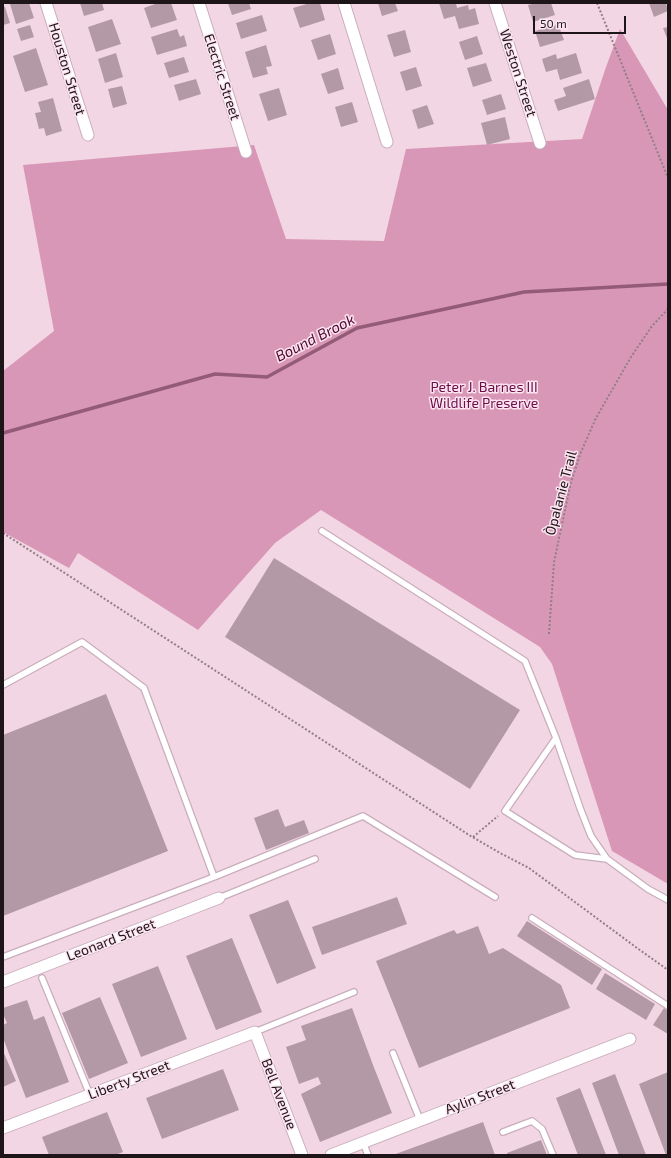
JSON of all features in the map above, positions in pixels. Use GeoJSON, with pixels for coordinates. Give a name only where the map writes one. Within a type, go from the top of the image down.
{"type":"FeatureCollection","features":[{"type":"Feature","properties":{"kind":"street","name":"Houston Street"},"geometry":{"type":"LineString","coordinates":[[46,3],[88,135]]}},
{"type":"Feature","properties":{"kind":"street","name":"Electric Street"},"geometry":{"type":"LineString","coordinates":[[199,3],[246,152]]}},
{"type":"Feature","properties":{"kind":"street"},"geometry":{"type":"LineString","coordinates":[[344,3],[388,142]]}},
{"type":"Feature","properties":{"kind":"street","name":"Weston Street"},"geometry":{"type":"LineString","coordinates":[[495,3],[540,142]]}},
{"type":"Feature","properties":{"kind":"street","name":"Leonard Street"},"geometry":{"type":"LineString","coordinates":[[3,982],[219,898]]}},
{"type":"Feature","properties":{"kind":"street","name":"Liberty Street"},"geometry":{"type":"LineString","coordinates":[[3,1128],[255,1032]]}},
{"type":"Feature","properties":{"kind":"street","name":"Bell Avenue"},"geometry":{"type":"LineString","coordinates":[[255,1032],[302,1155]]}},
{"type":"Feature","properties":{"kind":"street","name":"Aylin Street"},"geometry":{"type":"LineString","coordinates":[[330,1155],[630,1039]]}},
{"type":"Feature","properties":{"kind":"lane"},"geometry":{"type":"LineString","coordinates":[[322,531],[525,661],[556,738],[591,836],[607,859],[648,889],[668,900]]}},
{"type":"Feature","properties":{"kind":"lane"},"geometry":{"type":"LineString","coordinates":[[3,685],[82,642],[144,688],[214,877]]}},
{"type":"Feature","properties":{"kind":"lane"},"geometry":{"type":"LineString","coordinates":[[556,738],[505,811],[575,855],[607,859]]}},
{"type":"Feature","properties":{"kind":"lane"},"geometry":{"type":"LineString","coordinates":[[3,957],[214,877],[363,816],[495,897]]}},
{"type":"Feature","properties":{"kind":"lane"},"geometry":{"type":"LineString","coordinates":[[219,898],[316,859]]}},
{"type":"Feature","properties":{"kind":"lane"},"geometry":{"type":"LineString","coordinates":[[532,918],[668,1006]]}},
{"type":"Feature","properties":{"kind":"lane"},"geometry":{"type":"LineString","coordinates":[[42,978],[90,1095]]}},
{"type":"Feature","properties":{"kind":"lane"},"geometry":{"type":"LineString","coordinates":[[255,1032],[354,992]]}},
{"type":"Feature","properties":{"kind":"lane"},"geometry":{"type":"LineString","coordinates":[[393,1054],[420,1120]]}},
{"type":"Feature","properties":{"kind":"lane"},"geometry":{"type":"LineString","coordinates":[[503,1132],[532,1121],[542,1129],[553,1155]]}},
{"type":"Feature","properties":{"kind":"lane"},"geometry":{"type":"LineString","coordinates":[[363,1142],[368,1155]]}},
{"type":"Feature","properties":{"kind":"path"},"geometry":{"type":"LineString","coordinates":[[597,3],[668,178]]}},
{"type":"Feature","properties":{"kind":"path","name":"Òpalanie Trail"},"geometry":{"type":"LineString","coordinates":[[549,634],[554,562],[571,482],[581,452],[596,418],[630,357],[652,326],[668,309]]}},
{"type":"Feature","properties":{"kind":"path"},"geometry":{"type":"LineString","coordinates":[[3,533],[473,837],[529,868],[668,970]]}},
{"type":"Feature","properties":{"kind":"path"},"geometry":{"type":"LineString","coordinates":[[473,837],[505,811]]}},
{"type":"Feature","properties":{"kind":"green space","name":"Peter J. Barnes III Wildlife Preserve"},"geometry":{"type":"Polygon","coordinates":[[[620,29],[668,110],[668,884],[612,851],[552,664],[540,647],[321,510],[275,543],[198,630],[78,553],[69,568],[3,532],[3,371],[54,331],[23,165],[254,145],[286,239],[384,241],[406,149],[582,139],[620,29]]]}},
{"type":"Feature","properties":{"kind":"building"},"geometry":{"type":"Polygon","coordinates":[[[29,3],[34,18],[16,24],[10,4],[29,3]]]}},
{"type":"Feature","properties":{"kind":"building"},"geometry":{"type":"Polygon","coordinates":[[[80,3],[102,3],[104,10],[84,16],[80,3]]]}},
{"type":"Feature","properties":{"kind":"building"},"geometry":{"type":"Polygon","coordinates":[[[158,3],[171,3],[177,20],[151,28],[144,8],[158,3]]]}},
{"type":"Feature","properties":{"kind":"building"},"geometry":{"type":"Polygon","coordinates":[[[228,3],[249,3],[251,9],[232,15],[228,3]]]}},
{"type":"Feature","properties":{"kind":"building"},"geometry":{"type":"Polygon","coordinates":[[[310,3],[320,3],[325,20],[300,28],[293,8],[310,3]]]}},
{"type":"Feature","properties":{"kind":"building"},"geometry":{"type":"Polygon","coordinates":[[[378,3],[395,3],[398,11],[382,16],[378,3]]]}},
{"type":"Feature","properties":{"kind":"building"},"geometry":{"type":"Polygon","coordinates":[[[439,3],[456,3],[457,8],[468,5],[469,10],[475,8],[479,24],[459,29],[455,16],[444,19],[439,3]]]}},
{"type":"Feature","properties":{"kind":"building"},"geometry":{"type":"Polygon","coordinates":[[[536,3],[551,3],[555,15],[533,22],[528,5],[536,3]]]}},
{"type":"Feature","properties":{"kind":"building"},"geometry":{"type":"Polygon","coordinates":[[[649,3],[666,3],[668,11],[654,17],[649,3]]]}},
{"type":"Feature","properties":{"kind":"building"},"geometry":{"type":"Polygon","coordinates":[[[3,7],[5,7],[10,23],[3,25],[3,7]]]}},
{"type":"Feature","properties":{"kind":"building"},"geometry":{"type":"Polygon","coordinates":[[[262,15],[267,31],[241,39],[236,23],[262,15]]]}},
{"type":"Feature","properties":{"kind":"building"},"geometry":{"type":"Polygon","coordinates":[[[112,19],[121,44],[96,52],[88,27],[112,19]]]}},
{"type":"Feature","properties":{"kind":"building"},"geometry":{"type":"Polygon","coordinates":[[[558,24],[564,40],[540,47],[535,31],[558,24]]]}},
{"type":"Feature","properties":{"kind":"building"},"geometry":{"type":"Polygon","coordinates":[[[30,25],[34,37],[21,41],[17,29],[30,25]]]}},
{"type":"Feature","properties":{"kind":"building"},"geometry":{"type":"Polygon","coordinates":[[[668,27],[668,41],[663,28],[668,27]]]}},
{"type":"Feature","properties":{"kind":"building"},"geometry":{"type":"Polygon","coordinates":[[[177,29],[180,37],[184,35],[187,46],[157,55],[151,37],[177,29]]]}},
{"type":"Feature","properties":{"kind":"building"},"geometry":{"type":"Polygon","coordinates":[[[405,30],[411,52],[394,57],[387,35],[405,30]]]}},
{"type":"Feature","properties":{"kind":"building"},"geometry":{"type":"Polygon","coordinates":[[[330,34],[336,54],[318,60],[311,40],[330,34]]]}},
{"type":"Feature","properties":{"kind":"building"},"geometry":{"type":"Polygon","coordinates":[[[477,36],[483,54],[465,60],[459,42],[477,36]]]}},
{"type":"Feature","properties":{"kind":"building"},"geometry":{"type":"Polygon","coordinates":[[[266,45],[272,66],[266,67],[268,74],[253,78],[245,52],[266,45]]]}},
{"type":"Feature","properties":{"kind":"building"},"geometry":{"type":"Polygon","coordinates":[[[36,48],[48,85],[25,92],[13,56],[36,48]]]}},
{"type":"Feature","properties":{"kind":"building"},"geometry":{"type":"Polygon","coordinates":[[[116,53],[123,77],[105,83],[98,59],[116,53]]]}},
{"type":"Feature","properties":{"kind":"building"},"geometry":{"type":"Polygon","coordinates":[[[576,53],[582,73],[560,80],[557,69],[546,72],[542,59],[556,54],[557,59],[576,53]]]}},
{"type":"Feature","properties":{"kind":"building"},"geometry":{"type":"Polygon","coordinates":[[[184,57],[189,72],[169,78],[164,63],[184,57]]]}},
{"type":"Feature","properties":{"kind":"building"},"geometry":{"type":"Polygon","coordinates":[[[486,63],[492,81],[473,87],[467,68],[486,63]]]}},
{"type":"Feature","properties":{"kind":"building"},"geometry":{"type":"Polygon","coordinates":[[[416,67],[422,86],[406,91],[400,72],[416,67]]]}},
{"type":"Feature","properties":{"kind":"building"},"geometry":{"type":"Polygon","coordinates":[[[338,68],[344,89],[328,94],[321,74],[338,68]]]}},
{"type":"Feature","properties":{"kind":"building"},"geometry":{"type":"Polygon","coordinates":[[[196,79],[201,94],[179,101],[174,85],[196,79]]]}},
{"type":"Feature","properties":{"kind":"building"},"geometry":{"type":"Polygon","coordinates":[[[589,79],[595,99],[558,111],[554,100],[566,96],[563,88],[589,79]]]}},
{"type":"Feature","properties":{"kind":"building"},"geometry":{"type":"Polygon","coordinates":[[[122,86],[127,104],[113,108],[108,89],[122,86]]]}},
{"type":"Feature","properties":{"kind":"building"},"geometry":{"type":"Polygon","coordinates":[[[279,88],[287,115],[268,121],[259,94],[279,88]]]}},
{"type":"Feature","properties":{"kind":"building"},"geometry":{"type":"Polygon","coordinates":[[[501,94],[506,109],[487,115],[482,100],[501,94]]]}},
{"type":"Feature","properties":{"kind":"building"},"geometry":{"type":"Polygon","coordinates":[[[53,98],[62,131],[46,136],[44,128],[39,129],[35,113],[41,112],[38,102],[53,98]]]}},
{"type":"Feature","properties":{"kind":"building"},"geometry":{"type":"Polygon","coordinates":[[[352,102],[358,122],[341,127],[335,107],[352,102]]]}},
{"type":"Feature","properties":{"kind":"building"},"geometry":{"type":"Polygon","coordinates":[[[427,105],[434,124],[418,129],[412,110],[427,105]]]}},
{"type":"Feature","properties":{"kind":"building"},"geometry":{"type":"Polygon","coordinates":[[[505,117],[510,139],[487,145],[481,123],[505,117]]]}},
{"type":"Feature","properties":{"kind":"building"},"geometry":{"type":"Polygon","coordinates":[[[274,558],[520,710],[470,789],[225,637],[274,558]]]}},
{"type":"Feature","properties":{"kind":"building"},"geometry":{"type":"Polygon","coordinates":[[[106,694],[168,851],[3,916],[3,735],[106,694]]]}},
{"type":"Feature","properties":{"kind":"building"},"geometry":{"type":"Polygon","coordinates":[[[278,809],[285,827],[304,820],[309,833],[266,850],[254,818],[278,809]]]}},
{"type":"Feature","properties":{"kind":"building"},"geometry":{"type":"Polygon","coordinates":[[[397,897],[407,924],[322,955],[312,927],[397,897]]]}},
{"type":"Feature","properties":{"kind":"building"},"geometry":{"type":"Polygon","coordinates":[[[288,900],[316,968],[277,984],[249,915],[288,900]]]}},
{"type":"Feature","properties":{"kind":"building"},"geometry":{"type":"Polygon","coordinates":[[[527,921],[602,969],[592,985],[517,936],[527,921]]]}},
{"type":"Feature","properties":{"kind":"building"},"geometry":{"type":"Polygon","coordinates":[[[478,926],[489,954],[503,948],[561,985],[570,1008],[419,1068],[376,961],[454,930],[457,934],[478,926]]]}},
{"type":"Feature","properties":{"kind":"building"},"geometry":{"type":"Polygon","coordinates":[[[232,938],[262,1012],[216,1030],[186,956],[232,938]]]}},
{"type":"Feature","properties":{"kind":"building"},"geometry":{"type":"Polygon","coordinates":[[[158,966],[187,1039],[141,1057],[112,984],[158,966]]]}},
{"type":"Feature","properties":{"kind":"building"},"geometry":{"type":"Polygon","coordinates":[[[605,973],[655,1004],[646,1020],[596,989],[605,973]]]}},
{"type":"Feature","properties":{"kind":"building"},"geometry":{"type":"Polygon","coordinates":[[[100,997],[128,1063],[89,1079],[62,1013],[100,997]]]}},
{"type":"Feature","properties":{"kind":"building"},"geometry":{"type":"Polygon","coordinates":[[[27,1000],[34,1020],[44,1016],[69,1082],[26,1098],[3,1038],[3,1025],[7,1023],[3,1014],[3,1008],[27,1000]]]}},
{"type":"Feature","properties":{"kind":"building"},"geometry":{"type":"Polygon","coordinates":[[[352,1008],[392,1113],[320,1142],[301,1094],[321,1084],[318,1077],[299,1084],[286,1047],[306,1040],[301,1026],[352,1008]]]}},
{"type":"Feature","properties":{"kind":"building"},"geometry":{"type":"Polygon","coordinates":[[[664,1008],[668,1011],[668,1034],[653,1025],[664,1008]]]}},
{"type":"Feature","properties":{"kind":"building"},"geometry":{"type":"Polygon","coordinates":[[[3,1051],[16,1081],[3,1087],[3,1051]]]}},
{"type":"Feature","properties":{"kind":"building"},"geometry":{"type":"Polygon","coordinates":[[[223,1069],[239,1110],[162,1139],[146,1098],[223,1069]]]}},
{"type":"Feature","properties":{"kind":"building"},"geometry":{"type":"Polygon","coordinates":[[[668,1072],[668,1155],[666,1155],[639,1084],[668,1072]]]}},
{"type":"Feature","properties":{"kind":"building"},"geometry":{"type":"Polygon","coordinates":[[[615,1074],[646,1155],[619,1155],[592,1083],[615,1074]]]}},
{"type":"Feature","properties":{"kind":"building"},"geometry":{"type":"Polygon","coordinates":[[[580,1088],[606,1155],[578,1155],[556,1098],[580,1088]]]}},
{"type":"Feature","properties":{"kind":"building"},"geometry":{"type":"Polygon","coordinates":[[[107,1112],[123,1152],[115,1155],[49,1155],[42,1137],[107,1112]]]}},
{"type":"Feature","properties":{"kind":"building"},"geometry":{"type":"Polygon","coordinates":[[[483,1122],[495,1155],[393,1155],[483,1122]]]}},
{"type":"Feature","properties":{"kind":"building"},"geometry":{"type":"Polygon","coordinates":[[[541,1140],[547,1155],[507,1155],[507,1153],[541,1140]]]}},
{"type":"Feature","properties":{"kind":"waterway","name":"Bound Brook"},"geometry":{"type":"LineString","coordinates":[[3,433],[215,374],[267,377],[357,328],[524,292],[668,284]]}}]}
